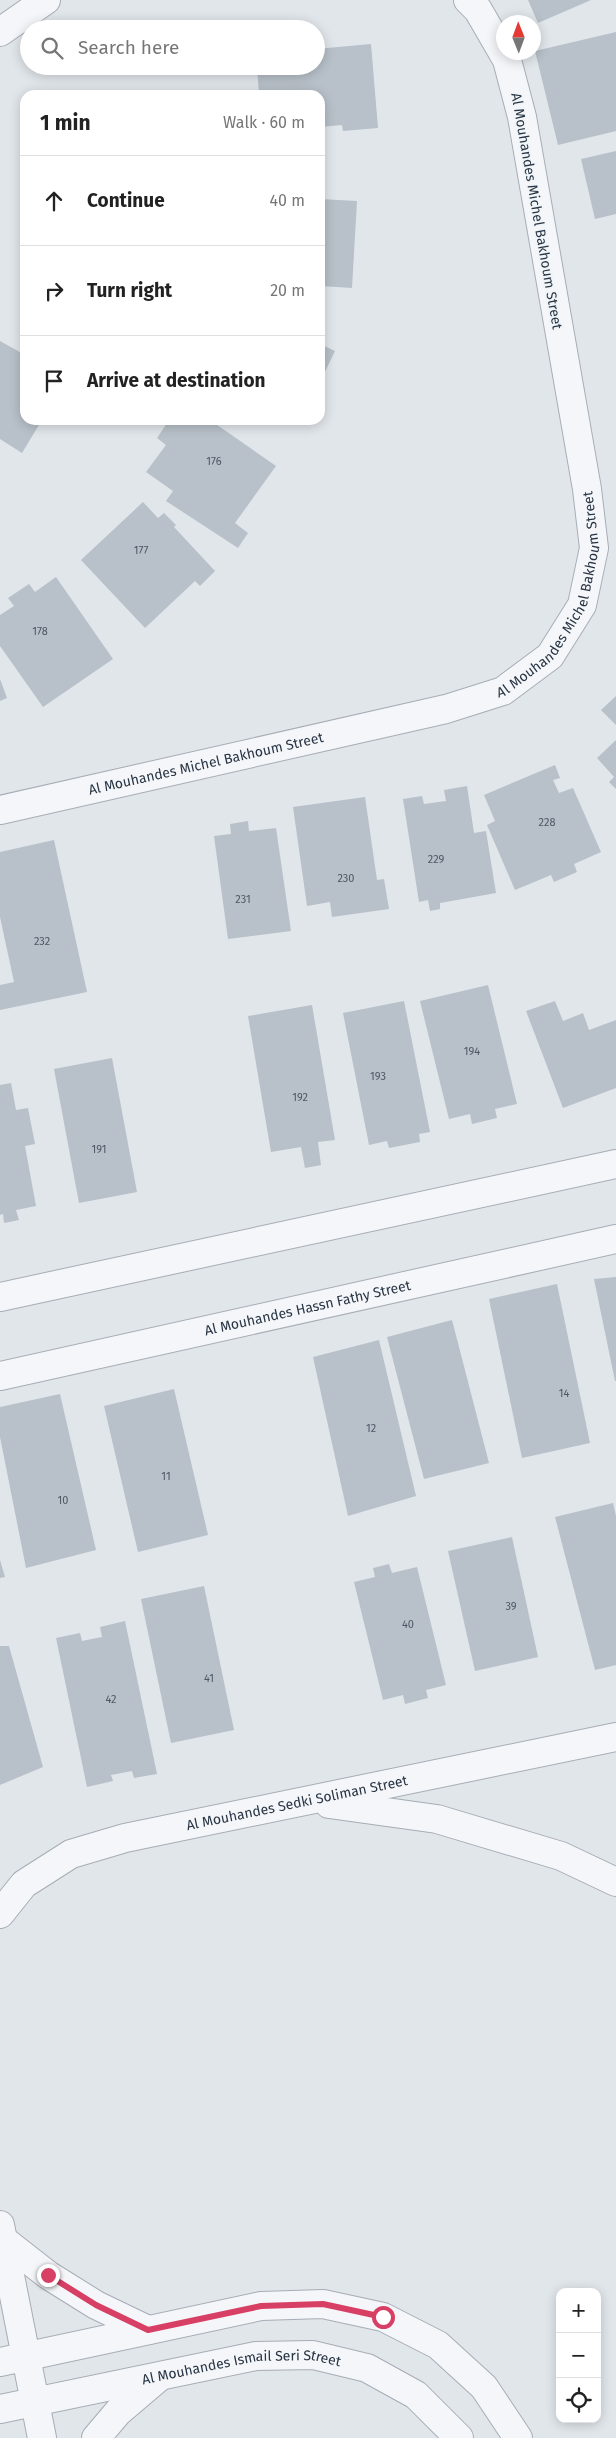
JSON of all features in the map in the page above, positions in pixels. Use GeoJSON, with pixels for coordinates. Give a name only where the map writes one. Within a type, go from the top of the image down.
{"type":"FeatureCollection","features":[{"type":"Feature","properties":{"kind":"street"},"geometry":{"type":"LineString","coordinates":[[0,32],[46,0]]}},
{"type":"Feature","properties":{"kind":"street","name":"Al Mouhandes Michel Bakhoum Street"},"geometry":{"type":"LineString","coordinates":[[0,810],[446,710],[503,692],[550,656],[582,605],[594,548],[593,538],[585,479],[522,117],[508,60],[478,10],[468,0]]}},
{"type":"Feature","properties":{"kind":"street"},"geometry":{"type":"LineString","coordinates":[[0,1297],[616,1164]]}},
{"type":"Feature","properties":{"kind":"street","name":"Al Mouhandes Hassn Fathy Street"},"geometry":{"type":"LineString","coordinates":[[0,1376],[616,1240]]}},
{"type":"Feature","properties":{"kind":"street","name":"Al Mouhandes Sedki Soliman Street"},"geometry":{"type":"LineString","coordinates":[[0,1914],[24,1884],[71,1854],[125,1838],[308,1802],[616,1737]]}},
{"type":"Feature","properties":{"kind":"street"},"geometry":{"type":"LineString","coordinates":[[308,1802],[436,1819],[561,1856],[616,1882]]}},
{"type":"Feature","properties":{"kind":"street"},"geometry":{"type":"LineString","coordinates":[[1,2236],[48,2275],[96,2305],[148,2330]]}},
{"type":"Feature","properties":{"kind":"street"},"geometry":{"type":"LineString","coordinates":[[1,2236],[13,2359],[34,2402],[42,2438]]}},
{"type":"Feature","properties":{"kind":"street"},"geometry":{"type":"LineString","coordinates":[[13,2359],[261,2306],[323,2304],[383,2317],[438,2345],[484,2387],[518,2438]]}},
{"type":"Feature","properties":{"kind":"street","name":"Al Mouhandes Ismail Seri Street"},"geometry":{"type":"LineString","coordinates":[[0,2410],[256,2356],[312,2354],[367,2368],[416,2395],[460,2438]]}},
{"type":"Feature","properties":{"kind":"street"},"geometry":{"type":"LineString","coordinates":[[96,2438],[118,2412],[160,2376]]}},
{"type":"Feature","properties":{"kind":"building"},"geometry":{"type":"Polygon","coordinates":[[[528,0],[591,0],[541,22],[541,15],[535,15],[528,0]]]}},
{"type":"Feature","properties":{"kind":"building"},"geometry":{"type":"Polygon","coordinates":[[[616,32],[616,131],[558,145],[537,60],[541,60],[541,50],[616,32]]]}},
{"type":"Feature","properties":{"kind":"building"},"geometry":{"type":"Polygon","coordinates":[[[371,44],[378,128],[343,131],[342,125],[325,127],[325,90],[259,90],[258,75],[325,75],[325,48],[371,44]]]}},
{"type":"Feature","properties":{"kind":"building"},"geometry":{"type":"Polygon","coordinates":[[[616,151],[616,214],[595,219],[581,159],[616,151]]]}},
{"type":"Feature","properties":{"kind":"building"},"geometry":{"type":"Polygon","coordinates":[[[325,199],[357,201],[352,288],[325,286],[325,199]]]}},
{"type":"Feature","properties":{"kind":"building"},"geometry":{"type":"Polygon","coordinates":[[[0,341],[20,352],[20,425],[39,425],[22,453],[0,439],[0,341]]]}},
{"type":"Feature","properties":{"kind":"building"},"geometry":{"type":"Polygon","coordinates":[[[325,346],[335,351],[325,372],[325,346]]]}},
{"type":"Feature","properties":{"kind":"building"},"geometry":{"type":"Polygon","coordinates":[[[166,425],[217,425],[276,466],[235,523],[248,533],[238,548],[166,501],[173,491],[146,472],[166,445],[157,438],[166,425]]]}},
{"type":"Feature","properties":{"kind":"building"},"geometry":{"type":"Polygon","coordinates":[[[143,502],[158,518],[164,513],[176,525],[174,527],[215,571],[200,586],[195,581],[145,628],[81,560],[143,502]]]}},
{"type":"Feature","properties":{"kind":"building"},"geometry":{"type":"Polygon","coordinates":[[[56,577],[113,659],[43,707],[0,646],[0,615],[14,606],[8,598],[29,584],[35,592],[56,577]]]}},
{"type":"Feature","properties":{"kind":"building"},"geometry":{"type":"Polygon","coordinates":[[[0,679],[7,698],[0,701],[0,679]]]}},
{"type":"Feature","properties":{"kind":"building"},"geometry":{"type":"Polygon","coordinates":[[[616,696],[616,725],[601,710],[616,696]]]}},
{"type":"Feature","properties":{"kind":"building"},"geometry":{"type":"Polygon","coordinates":[[[616,740],[616,789],[609,782],[614,777],[597,758],[616,740]]]}},
{"type":"Feature","properties":{"kind":"building"},"geometry":{"type":"Polygon","coordinates":[[[555,765],[560,778],[553,780],[559,793],[573,788],[601,852],[574,864],[577,872],[554,882],[551,875],[515,890],[487,825],[495,821],[484,795],[555,765]]]}},
{"type":"Feature","properties":{"kind":"building"},"geometry":{"type":"Polygon","coordinates":[[[467,786],[474,833],[486,831],[496,893],[440,903],[440,909],[430,911],[428,900],[419,902],[403,799],[422,796],[424,804],[446,801],[444,790],[467,786]]]}},
{"type":"Feature","properties":{"kind":"building"},"geometry":{"type":"Polygon","coordinates":[[[365,797],[377,880],[384,879],[389,909],[332,917],[330,902],[307,906],[293,807],[365,797]]]}},
{"type":"Feature","properties":{"kind":"building"},"geometry":{"type":"Polygon","coordinates":[[[248,821],[249,831],[276,828],[291,931],[228,939],[214,836],[231,834],[230,824],[248,821]]]}},
{"type":"Feature","properties":{"kind":"building"},"geometry":{"type":"Polygon","coordinates":[[[54,840],[87,992],[0,1010],[0,985],[14,982],[0,917],[0,852],[54,840]]]}},
{"type":"Feature","properties":{"kind":"building"},"geometry":{"type":"Polygon","coordinates":[[[488,985],[517,1104],[495,1109],[497,1118],[472,1124],[470,1114],[449,1119],[420,1001],[488,985]]]}},
{"type":"Feature","properties":{"kind":"building"},"geometry":{"type":"Polygon","coordinates":[[[404,1001],[430,1132],[419,1134],[420,1142],[389,1148],[387,1141],[369,1145],[343,1013],[404,1001]]]}},
{"type":"Feature","properties":{"kind":"building"},"geometry":{"type":"Polygon","coordinates":[[[555,1001],[563,1021],[583,1013],[589,1030],[616,1020],[616,1088],[563,1108],[526,1011],[555,1001]]]}},
{"type":"Feature","properties":{"kind":"building"},"geometry":{"type":"Polygon","coordinates":[[[312,1005],[335,1140],[318,1142],[321,1165],[305,1168],[301,1147],[271,1152],[248,1016],[312,1005]]]}},
{"type":"Feature","properties":{"kind":"building"},"geometry":{"type":"Polygon","coordinates":[[[112,1058],[137,1192],[79,1203],[54,1069],[112,1058]]]}},
{"type":"Feature","properties":{"kind":"building"},"geometry":{"type":"Polygon","coordinates":[[[11,1083],[16,1110],[28,1108],[35,1144],[25,1146],[36,1206],[16,1210],[19,1220],[4,1223],[3,1214],[0,1215],[0,1085],[11,1083]]]}},
{"type":"Feature","properties":{"kind":"building"},"geometry":{"type":"Polygon","coordinates":[[[616,1277],[616,1381],[615,1381],[594,1279],[616,1277]]]}},
{"type":"Feature","properties":{"kind":"building"},"geometry":{"type":"Polygon","coordinates":[[[557,1284],[590,1443],[522,1458],[489,1299],[557,1284]]]}},
{"type":"Feature","properties":{"kind":"building"},"geometry":{"type":"Polygon","coordinates":[[[452,1320],[489,1463],[424,1479],[387,1337],[452,1320]]]}},
{"type":"Feature","properties":{"kind":"building"},"geometry":{"type":"Polygon","coordinates":[[[379,1340],[416,1496],[348,1516],[313,1357],[379,1340]]]}},
{"type":"Feature","properties":{"kind":"building"},"geometry":{"type":"Polygon","coordinates":[[[174,1389],[208,1535],[138,1552],[104,1406],[174,1389]]]}},
{"type":"Feature","properties":{"kind":"building"},"geometry":{"type":"Polygon","coordinates":[[[60,1394],[96,1550],[26,1568],[0,1437],[0,1407],[60,1394]]]}},
{"type":"Feature","properties":{"kind":"building"},"geometry":{"type":"Polygon","coordinates":[[[613,1503],[616,1516],[616,1665],[595,1670],[555,1517],[613,1503]]]}},
{"type":"Feature","properties":{"kind":"building"},"geometry":{"type":"Polygon","coordinates":[[[512,1537],[538,1657],[475,1671],[448,1551],[512,1537]]]}},
{"type":"Feature","properties":{"kind":"building"},"geometry":{"type":"Polygon","coordinates":[[[0,1560],[5,1577],[0,1578],[0,1560]]]}},
{"type":"Feature","properties":{"kind":"building"},"geometry":{"type":"Polygon","coordinates":[[[389,1564],[392,1573],[417,1567],[446,1685],[426,1690],[428,1698],[405,1704],[403,1695],[383,1700],[354,1582],[375,1577],[373,1568],[389,1564]]]}},
{"type":"Feature","properties":{"kind":"building"},"geometry":{"type":"Polygon","coordinates":[[[204,1586],[234,1730],[171,1743],[141,1599],[204,1586]]]}},
{"type":"Feature","properties":{"kind":"building"},"geometry":{"type":"Polygon","coordinates":[[[125,1621],[157,1774],[134,1778],[132,1771],[111,1775],[113,1781],[87,1787],[56,1638],[80,1633],[82,1641],[102,1637],[100,1627],[125,1621]]]}},
{"type":"Feature","properties":{"kind":"building"},"geometry":{"type":"Polygon","coordinates":[[[0,1646],[9,1646],[43,1767],[0,1785],[0,1646]]]}},
{"type":"Feature","properties":{"kind":"route"},"geometry":{"type":"LineString","coordinates":[[48,2275],[96,2305],[148,2330],[261,2306],[323,2304],[383,2317]]}}]}
